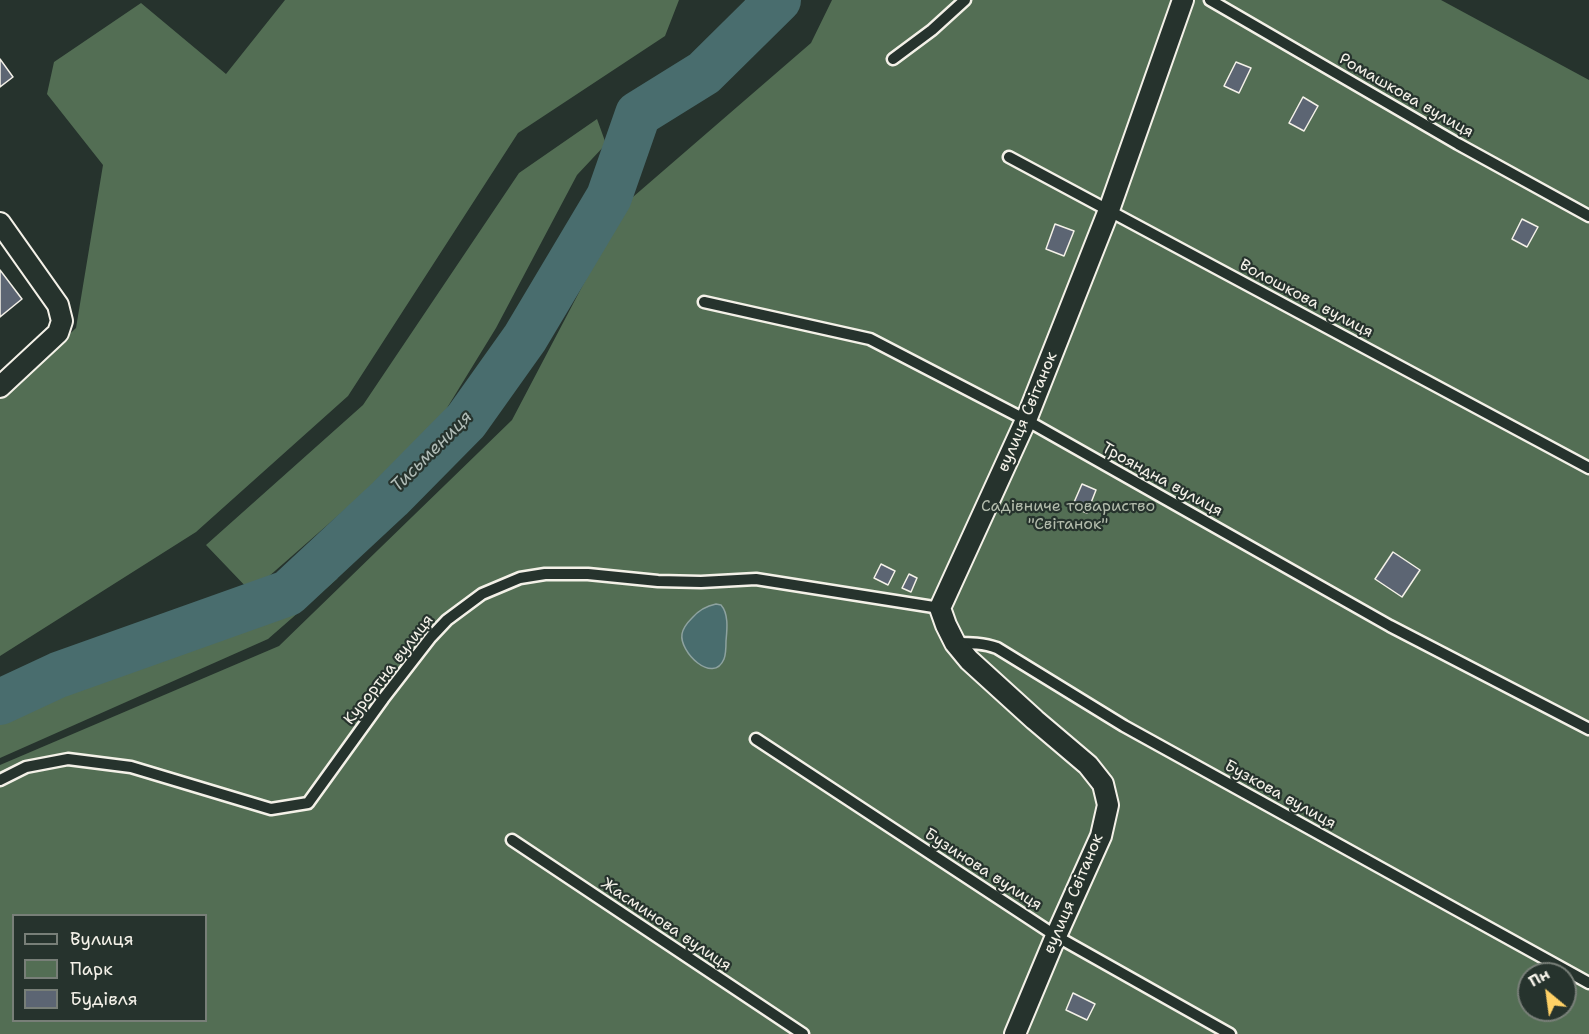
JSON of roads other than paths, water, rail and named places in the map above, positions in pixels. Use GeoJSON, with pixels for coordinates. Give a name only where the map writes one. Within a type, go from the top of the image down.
{"type":"FeatureCollection","features":[{"type":"Feature","properties":{"kind":"street","name":"вулиця Світанок"},"geometry":{"type":"LineString","coordinates":[[1015,1034],[1101,836],[1108,805],[1103,784],[1088,765],[969,660],[955,643],[940,608],[1026,420],[1109,210],[1183,0]]}},
{"type":"Feature","properties":{"kind":"street"},"geometry":{"type":"LineString","coordinates":[[0,223],[58,305],[62,321],[58,333],[0,387]]}},
{"type":"Feature","properties":{"kind":"lane"},"geometry":{"type":"LineString","coordinates":[[892,59],[932,30],[964,0]]}},
{"type":"Feature","properties":{"kind":"lane","name":"Ромашкова вулиця"},"geometry":{"type":"LineString","coordinates":[[1210,0],[1458,144],[1589,216]]}},
{"type":"Feature","properties":{"kind":"lane","name":"Волошкова вулиця"},"geometry":{"type":"LineString","coordinates":[[1009,157],[1589,468]]}},
{"type":"Feature","properties":{"kind":"lane","name":"Трояндна вулиця"},"geometry":{"type":"LineString","coordinates":[[704,302],[870,339],[1026,420],[1390,626],[1589,729]]}},
{"type":"Feature","properties":{"kind":"lane","name":"Курортна вулиця"},"geometry":{"type":"LineString","coordinates":[[0,780],[26,767],[68,759],[131,767],[271,809],[308,803],[383,699],[447,620],[482,594],[520,578],[545,574],[588,573],[658,581],[701,582],[756,579],[940,608]]}},
{"type":"Feature","properties":{"kind":"lane","name":"Бузкова вулиця"},"geometry":{"type":"LineString","coordinates":[[955,643],[974,643],[997,648],[1124,726],[1589,983]]}},
{"type":"Feature","properties":{"kind":"lane","name":"Бузинова вулиця"},"geometry":{"type":"LineString","coordinates":[[756,739],[1056,936],[1230,1034]]}},
{"type":"Feature","properties":{"kind":"lane","name":"Жасминова вулиця"},"geometry":{"type":"LineString","coordinates":[[512,840],[803,1034]]}},
{"type":"Feature","properties":{"kind":"water"},"geometry":{"type":"Polygon","coordinates":[[[716,604],[721,605],[726,617],[726,648],[724,659],[719,666],[712,669],[691,657],[682,641],[682,634],[686,625],[697,613],[716,604]]]}},
{"type":"Feature","properties":{"kind":"waterway","name":"Тисьмениця"},"geometry":{"type":"LineString","coordinates":[[0,702],[58,675],[288,593],[390,498],[466,421],[525,338],[609,197],[638,114],[704,73],[778,0]]}},
{"type":"Feature","properties":{"kind":"park label","name":"Садівниче товариство \"Світанок\""},"geometry":{"type":"Point","coordinates":[1068,516]}}]}
